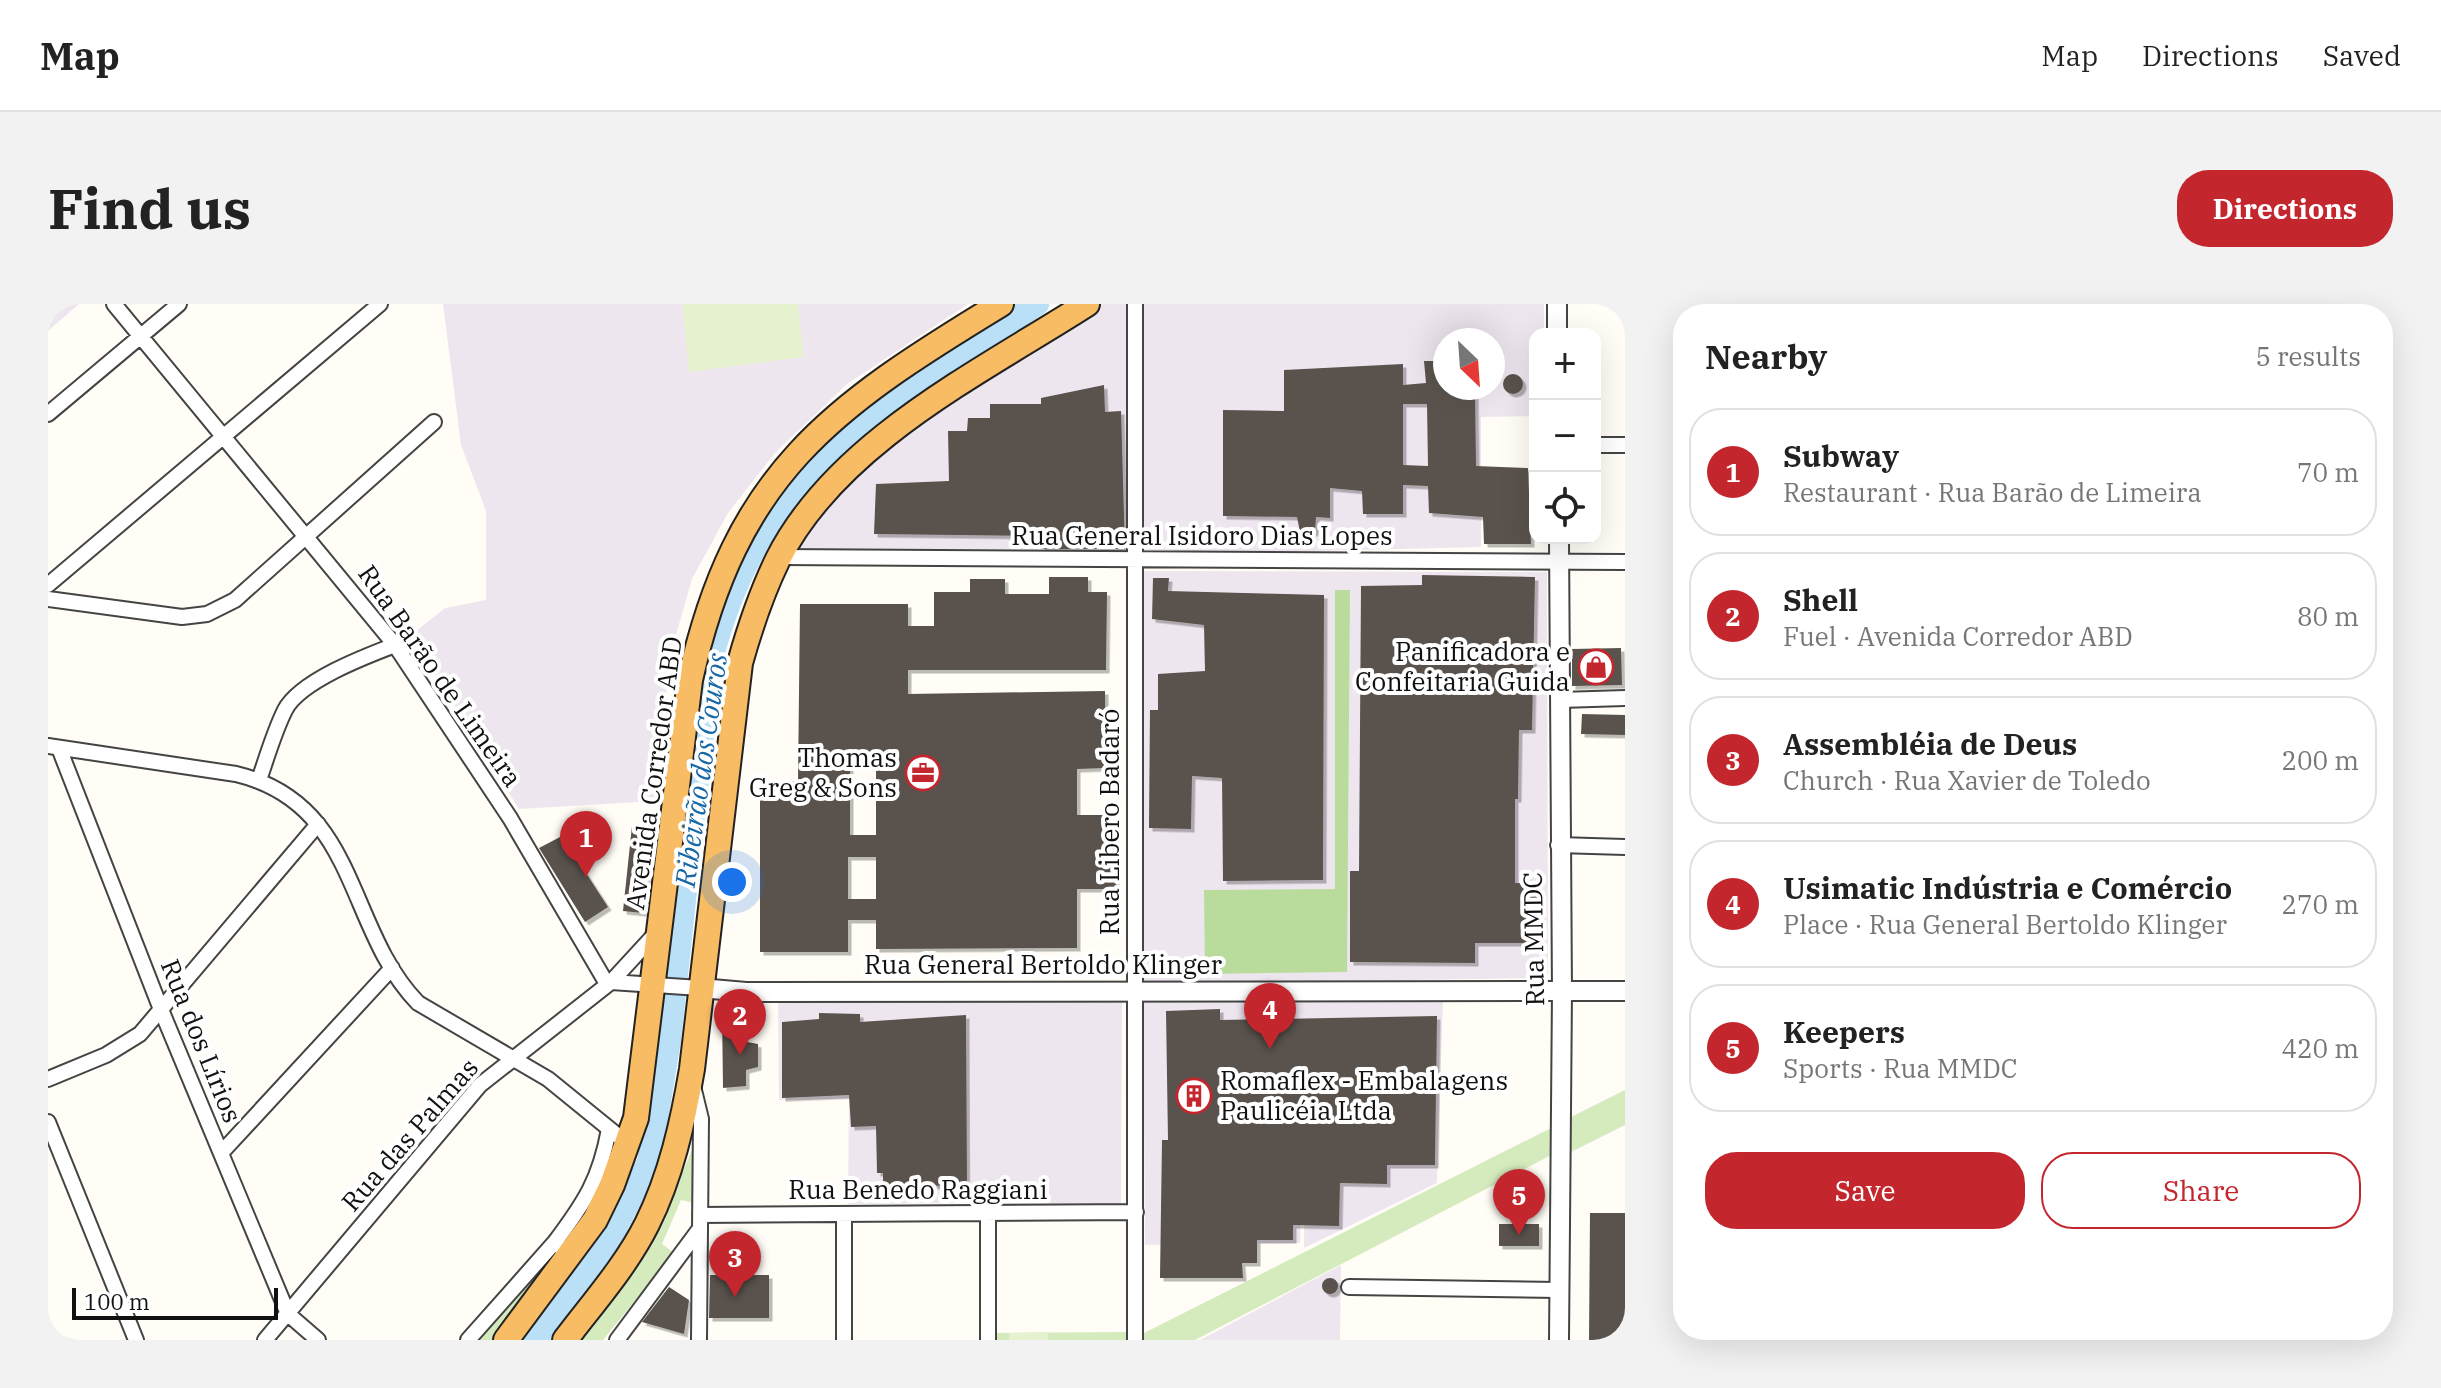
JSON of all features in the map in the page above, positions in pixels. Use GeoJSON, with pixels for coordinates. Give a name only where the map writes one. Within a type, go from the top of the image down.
{"type":"FeatureCollection","features":[{"type":"Feature","properties":{"kind":"highway","name":"Avenida Corredor ABD"},"geometry":{"type":"LineString","coordinates":[[506,1340],[563,1250],[601,1208],[619,1136],[641,1092],[658,985],[661,927],[696,652],[724,568],[757,504],[788,462],[826,423],[903,363],[1001,304]]}},
{"type":"Feature","properties":{"kind":"highway"},"geometry":{"type":"LineString","coordinates":[[565,1340],[616,1274],[646,1226],[665,1182],[690,1079],[695,988],[740,663],[751,621],[779,557],[813,509],[850,466],[882,438],[1087,304]]}},
{"type":"Feature","properties":{"kind":"street","name":"Rua Barão de Limeira"},"geometry":{"type":"LineString","coordinates":[[114,304],[395,645],[510,818],[609,983]]}},
{"type":"Feature","properties":{"kind":"street"},"geometry":{"type":"LineString","coordinates":[[48,414],[179,304]]}},
{"type":"Feature","properties":{"kind":"street"},"geometry":{"type":"LineString","coordinates":[[48,585],[380,304]]}},
{"type":"Feature","properties":{"kind":"street","name":"Rua Libero Badaró"},"geometry":{"type":"LineString","coordinates":[[1135,304],[1135,1340]]}},
{"type":"Feature","properties":{"kind":"street"},"geometry":{"type":"LineString","coordinates":[[1557,304],[1557,328]]}},
{"type":"Feature","properties":{"kind":"street"},"geometry":{"type":"LineString","coordinates":[[48,599],[182,617],[207,614],[235,600],[434,422]]}},
{"type":"Feature","properties":{"kind":"street"},"geometry":{"type":"LineString","coordinates":[[1601,445],[1625,445]]}},
{"type":"Feature","properties":{"kind":"street","name":"Rua MMDC"},"geometry":{"type":"LineString","coordinates":[[1559,544],[1558,845],[1562,992],[1559,1340]]}},
{"type":"Feature","properties":{"kind":"street","name":"Rua General Isidoro Dias Lopes"},"geometry":{"type":"LineString","coordinates":[[779,557],[1625,562]]}},
{"type":"Feature","properties":{"kind":"street"},"geometry":{"type":"LineString","coordinates":[[259,780],[286,709],[295,696],[395,645]]}},
{"type":"Feature","properties":{"kind":"street"},"geometry":{"type":"LineString","coordinates":[[1560,700],[1625,698]]}},
{"type":"Feature","properties":{"kind":"street"},"geometry":{"type":"LineString","coordinates":[[53,747],[259,780],[294,799],[318,824],[341,856],[392,968],[402,986],[418,1003],[511,1061],[548,1079],[619,1136]]}},
{"type":"Feature","properties":{"kind":"street","name":"Rua dos Lírios"},"geometry":{"type":"LineString","coordinates":[[53,747],[288,1314],[318,1340]]}},
{"type":"Feature","properties":{"kind":"street"},"geometry":{"type":"LineString","coordinates":[[48,1079],[124,1046],[162,1012],[318,824]]}},
{"type":"Feature","properties":{"kind":"street"},"geometry":{"type":"LineString","coordinates":[[1558,845],[1625,847]]}},
{"type":"Feature","properties":{"kind":"street","name":"Rua das Palmas"},"geometry":{"type":"LineString","coordinates":[[265,1340],[480,1085],[609,983],[661,927]]}},
{"type":"Feature","properties":{"kind":"street"},"geometry":{"type":"LineString","coordinates":[[222,1152],[392,968]]}},
{"type":"Feature","properties":{"kind":"street"},"geometry":{"type":"LineString","coordinates":[[609,983],[658,985]]}},
{"type":"Feature","properties":{"kind":"street","name":"Rua General Bertoldo Klinger"},"geometry":{"type":"LineString","coordinates":[[658,985],[746,992],[1625,991]]}},
{"type":"Feature","properties":{"kind":"street"},"geometry":{"type":"LineString","coordinates":[[690,1079],[701,1119],[699,1340]]}},
{"type":"Feature","properties":{"kind":"street"},"geometry":{"type":"LineString","coordinates":[[48,1122],[136,1340]]}},
{"type":"Feature","properties":{"kind":"street","name":"Rua Benedo Raggiani"},"geometry":{"type":"LineString","coordinates":[[700,1215],[1136,1212]]}},
{"type":"Feature","properties":{"kind":"street"},"geometry":{"type":"LineString","coordinates":[[988,1213],[988,1340]]}},
{"type":"Feature","properties":{"kind":"street"},"geometry":{"type":"LineString","coordinates":[[844,1214],[844,1340]]}},
{"type":"Feature","properties":{"kind":"street"},"geometry":{"type":"LineString","coordinates":[[617,1340],[698,1230]]}},
{"type":"Feature","properties":{"kind":"street"},"geometry":{"type":"LineString","coordinates":[[468,1340],[563,1250]]}},
{"type":"Feature","properties":{"kind":"street"},"geometry":{"type":"LineString","coordinates":[[1349,1287],[1558,1290]]}},
{"type":"Feature","properties":{"kind":"shaded area"},"geometry":{"type":"Polygon","coordinates":[[[48,304],[79,304],[48,331],[48,304]]]}},
{"type":"Feature","properties":{"kind":"shaded area"},"geometry":{"type":"Polygon","coordinates":[[[443,304],[968,304],[847,384],[775,453],[728,513],[692,579],[670,656],[655,801],[519,809],[410,636],[445,608],[486,600],[486,511],[461,445],[443,304]]]}},
{"type":"Feature","properties":{"kind":"shaded area"},"geometry":{"type":"Polygon","coordinates":[[[1100,304],[1129,304],[1129,554],[796,550],[847,480],[935,411],[1100,304]]]}},
{"type":"Feature","properties":{"kind":"shaded area"},"geometry":{"type":"Polygon","coordinates":[[[1141,304],[1544,304],[1544,328],[1529,328],[1529,416],[1481,417],[1481,547],[1144,555],[1141,304]]]}},
{"type":"Feature","properties":{"kind":"shaded area"},"geometry":{"type":"Polygon","coordinates":[[[1142,571],[1547,572],[1548,978],[1143,984],[1142,571]]]}},
{"type":"Feature","properties":{"kind":"shaded area"},"geometry":{"type":"Polygon","coordinates":[[[778,999],[1122,1001],[1121,1205],[971,1205],[971,1031],[969,1203],[848,1204],[849,1099],[779,1100],[778,999]]]}},
{"type":"Feature","properties":{"kind":"shaded area"},"geometry":{"type":"Polygon","coordinates":[[[1143,999],[1443,999],[1437,1183],[1304,1248],[1306,1036],[1300,1243],[1145,1245],[1143,999]]]}},
{"type":"Feature","properties":{"kind":"shaded area"},"geometry":{"type":"Polygon","coordinates":[[[1341,1265],[1340,1340],[1200,1340],[1341,1265]]]}},
{"type":"Feature","properties":{"kind":"green space"},"geometry":{"type":"Polygon","coordinates":[[[682,304],[798,304],[804,357],[689,372],[682,304]]]}},
{"type":"Feature","properties":{"kind":"green space"},"geometry":{"type":"Polygon","coordinates":[[[1335,590],[1350,590],[1347,972],[1205,974],[1204,890],[1335,889],[1335,590]]]}},
{"type":"Feature","properties":{"kind":"green space"},"geometry":{"type":"Polygon","coordinates":[[[1625,1090],[1625,1125],[1565,1155],[1565,1120],[1625,1090]]]}},
{"type":"Feature","properties":{"kind":"green space"},"geometry":{"type":"Polygon","coordinates":[[[1559,1124],[1559,1151],[1195,1340],[1144,1340],[1144,1333],[1559,1124]]]}},
{"type":"Feature","properties":{"kind":"green space"},"geometry":{"type":"Polygon","coordinates":[[[692,1150],[694,1203],[681,1200],[662,1244],[674,1253],[603,1340],[580,1340],[650,1246],[692,1150]]]}},
{"type":"Feature","properties":{"kind":"green space"},"geometry":{"type":"Polygon","coordinates":[[[544,1266],[548,1266],[499,1340],[480,1340],[544,1266]]]}},
{"type":"Feature","properties":{"kind":"green space"},"geometry":{"type":"Polygon","coordinates":[[[1048,1332],[1048,1340],[1009,1340],[1009,1333],[1048,1332]]]}},
{"type":"Feature","properties":{"kind":"green space"},"geometry":{"type":"Polygon","coordinates":[[[1128,1332],[1128,1340],[993,1340],[993,1333],[1128,1332]]]}},
{"type":"Feature","properties":{"kind":"building"},"geometry":{"type":"Polygon","coordinates":[[[1424,361],[1433,361],[1433,400],[1475,400],[1476,466],[1528,468],[1529,544],[1484,544],[1483,517],[1429,513],[1428,486],[1403,485],[1403,514],[1363,514],[1362,491],[1330,488],[1330,518],[1316,517],[1315,532],[1307,536],[1300,532],[1297,517],[1223,516],[1223,410],[1284,411],[1284,370],[1403,364],[1403,385],[1426,383],[1424,361]],[[1403,404],[1403,465],[1428,466],[1427,404],[1403,404]]]}},
{"type":"Feature","properties":{"kind":"building"},"geometry":{"type":"Polygon","coordinates":[[[1509,375],[1517,375],[1522,380],[1522,388],[1517,393],[1505,390],[1505,378],[1509,375]]]}},
{"type":"Feature","properties":{"kind":"building"},"geometry":{"type":"Polygon","coordinates":[[[1104,385],[1105,412],[1121,411],[1125,549],[1041,549],[1041,536],[874,534],[876,484],[949,481],[948,431],[967,431],[968,418],[990,418],[990,404],[1041,404],[1041,398],[1104,385]]]}},
{"type":"Feature","properties":{"kind":"building"},"geometry":{"type":"Polygon","coordinates":[[[1422,575],[1535,577],[1532,730],[1519,730],[1518,799],[1515,799],[1515,883],[1538,883],[1534,943],[1475,943],[1475,963],[1350,962],[1350,871],[1359,871],[1361,586],[1422,585],[1422,575]]]}},
{"type":"Feature","properties":{"kind":"building"},"geometry":{"type":"Polygon","coordinates":[[[1049,577],[1088,577],[1088,592],[1107,592],[1106,670],[908,670],[908,694],[1105,691],[1106,768],[1077,769],[1077,815],[1116,815],[1116,889],[1077,889],[1077,948],[876,949],[876,920],[848,920],[848,952],[760,952],[760,781],[798,781],[800,604],[908,604],[908,626],[934,626],[934,592],[970,592],[970,579],[1005,579],[1005,594],[1049,594],[1049,577]],[[850,764],[850,835],[876,835],[876,764],[850,764]],[[848,857],[848,899],[876,899],[876,857],[848,857]]]}},
{"type":"Feature","properties":{"kind":"building"},"geometry":{"type":"Polygon","coordinates":[[[1153,578],[1169,578],[1168,591],[1324,595],[1323,880],[1223,881],[1222,778],[1192,776],[1191,829],[1149,828],[1150,710],[1158,710],[1158,674],[1205,671],[1204,625],[1152,619],[1153,578]]]}},
{"type":"Feature","properties":{"kind":"building","name":"Panificadora e Confeitaria Guida"},"geometry":{"type":"Polygon","coordinates":[[[1621,648],[1622,685],[1572,686],[1572,649],[1621,648]]]}},
{"type":"Feature","properties":{"kind":"building"},"geometry":{"type":"Polygon","coordinates":[[[1582,714],[1625,715],[1625,735],[1581,734],[1582,714]]]}},
{"type":"Feature","properties":{"kind":"building"},"geometry":{"type":"Polygon","coordinates":[[[632,826],[652,828],[643,913],[623,911],[632,826]]]}},
{"type":"Feature","properties":{"kind":"building"},"geometry":{"type":"Polygon","coordinates":[[[562,836],[608,907],[585,922],[539,848],[562,836]]]}},
{"type":"Feature","properties":{"kind":"building"},"geometry":{"type":"Polygon","coordinates":[[[1220,1009],[1220,1020],[1437,1016],[1435,1165],[1387,1165],[1387,1184],[1340,1183],[1339,1226],[1293,1225],[1293,1240],[1257,1240],[1257,1263],[1242,1263],[1243,1278],[1160,1278],[1162,1140],[1168,1140],[1166,1011],[1220,1009]]]}},
{"type":"Feature","properties":{"kind":"building"},"geometry":{"type":"Polygon","coordinates":[[[741,1011],[742,1041],[758,1044],[758,1067],[746,1070],[746,1086],[723,1088],[722,1012],[741,1011]]]}},
{"type":"Feature","properties":{"kind":"building"},"geometry":{"type":"Polygon","coordinates":[[[819,1013],[860,1014],[860,1022],[966,1015],[967,1186],[883,1185],[883,1173],[877,1173],[876,1126],[851,1127],[849,1095],[782,1098],[782,1022],[819,1019],[819,1013]]]}},
{"type":"Feature","properties":{"kind":"building"},"geometry":{"type":"Polygon","coordinates":[[[1590,1213],[1625,1213],[1625,1340],[1589,1340],[1590,1213]]]}},
{"type":"Feature","properties":{"kind":"building"},"geometry":{"type":"Polygon","coordinates":[[[1499,1224],[1539,1224],[1539,1246],[1499,1246],[1499,1224]]]}},
{"type":"Feature","properties":{"kind":"building"},"geometry":{"type":"Polygon","coordinates":[[[710,1275],[769,1275],[769,1318],[709,1318],[710,1275]]]}},
{"type":"Feature","properties":{"kind":"building"},"geometry":{"type":"Polygon","coordinates":[[[1330,1278],[1336,1280],[1336,1292],[1330,1294],[1324,1292],[1322,1286],[1324,1280],[1330,1278]]]}},
{"type":"Feature","properties":{"kind":"building"},"geometry":{"type":"Polygon","coordinates":[[[669,1287],[689,1300],[684,1334],[642,1322],[669,1287]]]}},
{"type":"Feature","properties":{"kind":"waterway","name":"Ribeirão dos Couros"},"geometry":{"type":"LineString","coordinates":[[535,1340],[601,1255],[649,1162],[669,1040],[709,667],[731,598],[759,540],[792,491],[831,449],[875,412],[1037,304]]}},
{"type":"Feature","properties":{"kind":"place","name":"Panificadora e Confeitaria Guida"},"geometry":{"type":"Point","coordinates":[1596,667]}},
{"type":"Feature","properties":{"kind":"place","name":"Thomas Greg & Sons"},"geometry":{"type":"Point","coordinates":[923,773]}},
{"type":"Feature","properties":{"kind":"place","name":"Subway"},"geometry":{"type":"Point","coordinates":[586,877]}},
{"type":"Feature","properties":{"kind":"place","name":"Usimatic Indústria e Comércio"},"geometry":{"type":"Point","coordinates":[1270,1049]}},
{"type":"Feature","properties":{"kind":"place","name":"Shell"},"geometry":{"type":"Point","coordinates":[740,1055]}},
{"type":"Feature","properties":{"kind":"place","name":"Romaflex - Embalagens Paulicéia Ltda"},"geometry":{"type":"Point","coordinates":[1194,1096]}},
{"type":"Feature","properties":{"kind":"place","name":"Keepers"},"geometry":{"type":"Point","coordinates":[1519,1235]}},
{"type":"Feature","properties":{"kind":"place","name":"Assembléia de Deus"},"geometry":{"type":"Point","coordinates":[735,1297]}}]}
